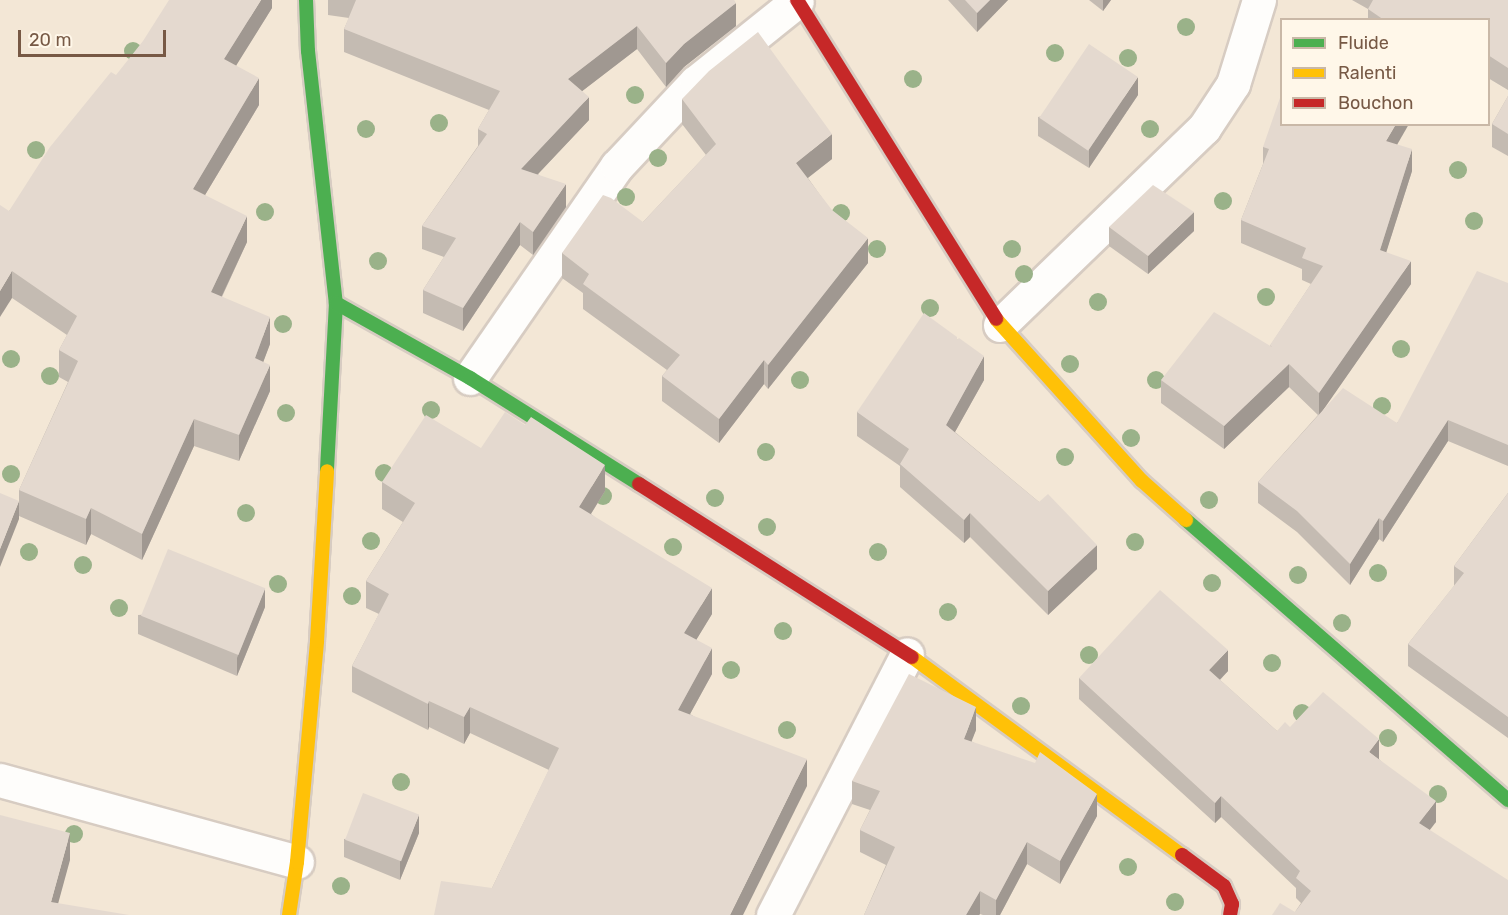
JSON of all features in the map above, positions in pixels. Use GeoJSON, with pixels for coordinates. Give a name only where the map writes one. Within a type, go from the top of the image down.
{"type":"FeatureCollection","features":[{"type":"Feature","properties":{"kind":"street"},"geometry":{"type":"LineString","coordinates":[[289,915],[297,862],[317,641],[336,303],[309,51],[306,0]]}},
{"type":"Feature","properties":{"kind":"street"},"geometry":{"type":"LineString","coordinates":[[470,378],[617,166],[696,82],[797,0],[1000,325],[1142,481],[1508,801]]}},
{"type":"Feature","properties":{"kind":"street"},"geometry":{"type":"LineString","coordinates":[[1000,325],[1204,128],[1233,84],[1259,0]]}},
{"type":"Feature","properties":{"kind":"street"},"geometry":{"type":"LineString","coordinates":[[336,303],[470,378],[907,654],[1224,886],[1232,904],[1230,915]]}},
{"type":"Feature","properties":{"kind":"street"},"geometry":{"type":"LineString","coordinates":[[773,915],[907,654]]}},
{"type":"Feature","properties":{"kind":"street"},"geometry":{"type":"LineString","coordinates":[[0,780],[72,802],[297,862]]}},
{"type":"Feature","properties":{"kind":"shaded area"},"geometry":{"type":"Polygon","coordinates":[[[0,0],[1508,0],[1508,915],[0,915],[0,0]]]}},
{"type":"Feature","properties":{"kind":"building"},"geometry":{"type":"Polygon","coordinates":[[[169,0],[261,0],[224,59],[259,78],[193,189],[247,216],[211,292],[270,317],[255,358],[270,365],[239,435],[194,419],[142,534],[91,508],[86,519],[19,490],[78,361],[59,350],[77,316],[12,271],[0,291],[0,205],[9,211],[50,147],[111,72],[116,75],[143,41],[169,0]]]}},
{"type":"Feature","properties":{"kind":"building"},"geometry":{"type":"Polygon","coordinates":[[[356,0],[734,0],[736,3],[684,44],[666,63],[637,26],[568,79],[589,97],[521,169],[566,184],[533,232],[520,222],[463,308],[423,290],[456,238],[422,226],[487,134],[478,129],[500,91],[344,29],[356,0]]]}},
{"type":"Feature","properties":{"kind":"building"},"geometry":{"type":"Polygon","coordinates":[[[965,0],[990,0],[977,13],[965,0]]]}},
{"type":"Feature","properties":{"kind":"building"},"geometry":{"type":"Polygon","coordinates":[[[1373,0],[1508,0],[1508,68],[1490,56],[1490,18],[1381,18],[1368,9],[1373,0]]]}},
{"type":"Feature","properties":{"kind":"building"},"geometry":{"type":"Polygon","coordinates":[[[758,32],[832,134],[796,163],[832,210],[868,238],[768,365],[764,360],[719,419],[662,376],[680,355],[583,284],[589,274],[562,253],[603,195],[611,198],[643,222],[716,144],[682,99],[709,71],[758,32]]]}},
{"type":"Feature","properties":{"kind":"building"},"geometry":{"type":"Polygon","coordinates":[[[1089,44],[1138,77],[1088,151],[1039,118],[1089,44]]]}},
{"type":"Feature","properties":{"kind":"building"},"geometry":{"type":"Polygon","coordinates":[[[1508,96],[1508,134],[1492,124],[1508,96]]]}},
{"type":"Feature","properties":{"kind":"building"},"geometry":{"type":"Polygon","coordinates":[[[1280,98],[1280,126],[1395,126],[1386,141],[1412,149],[1380,250],[1411,261],[1319,393],[1289,364],[1224,426],[1161,380],[1214,312],[1272,347],[1270,345],[1323,266],[1302,258],[1306,248],[1241,220],[1269,149],[1263,147],[1280,98]]]}},
{"type":"Feature","properties":{"kind":"building"},"geometry":{"type":"Polygon","coordinates":[[[1153,185],[1194,212],[1148,256],[1109,227],[1153,185]]]}},
{"type":"Feature","properties":{"kind":"building"},"geometry":{"type":"Polygon","coordinates":[[[1477,271],[1508,283],[1508,445],[1448,420],[1383,521],[1379,518],[1350,564],[1297,511],[1258,482],[1343,388],[1397,423],[1477,271]]]}},
{"type":"Feature","properties":{"kind":"building"},"geometry":{"type":"Polygon","coordinates":[[[924,313],[957,337],[957,340],[959,338],[984,356],[946,425],[1039,502],[1048,494],[1097,545],[1048,591],[970,513],[964,520],[900,464],[909,449],[857,412],[924,313]]]}},
{"type":"Feature","properties":{"kind":"building"},"geometry":{"type":"Polygon","coordinates":[[[505,412],[525,425],[531,417],[605,465],[579,507],[712,588],[684,633],[712,648],[678,710],[807,759],[730,915],[434,915],[441,881],[492,888],[559,748],[470,707],[464,717],[429,701],[428,704],[352,666],[389,594],[366,581],[415,503],[382,482],[426,415],[481,448],[505,412]]]}},
{"type":"Feature","properties":{"kind":"building"},"geometry":{"type":"Polygon","coordinates":[[[0,493],[19,501],[0,549],[0,493]]]}},
{"type":"Feature","properties":{"kind":"building"},"geometry":{"type":"Polygon","coordinates":[[[1508,493],[1508,717],[1408,644],[1464,573],[1454,566],[1508,493]]]}},
{"type":"Feature","properties":{"kind":"building"},"geometry":{"type":"Polygon","coordinates":[[[168,549],[265,588],[238,655],[141,616],[168,549]]]}},
{"type":"Feature","properties":{"kind":"building"},"geometry":{"type":"Polygon","coordinates":[[[1160,590],[1228,650],[1209,670],[1277,731],[1285,722],[1290,727],[1323,692],[1379,739],[1369,752],[1436,801],[1419,823],[1508,880],[1508,915],[1272,915],[1280,903],[1295,912],[1311,891],[1296,878],[1300,871],[1221,796],[1215,803],[1079,678],[1160,590]]]}},
{"type":"Feature","properties":{"kind":"building"},"geometry":{"type":"Polygon","coordinates":[[[909,674],[976,707],[964,739],[1035,763],[1040,752],[1097,794],[1060,861],[1027,842],[996,900],[980,891],[966,915],[864,915],[895,847],[860,830],[880,791],[852,781],[909,674]]]}},
{"type":"Feature","properties":{"kind":"building"},"geometry":{"type":"Polygon","coordinates":[[[363,793],[419,815],[401,861],[345,840],[363,793]]]}},
{"type":"Feature","properties":{"kind":"building"},"geometry":{"type":"Polygon","coordinates":[[[0,815],[70,833],[51,902],[129,915],[0,915],[0,815]]]}},
{"type":"Feature","properties":{"kind":"traffic: fast"},"geometry":{"type":"LineString","coordinates":[[306,0],[308,51],[336,303],[327,471]]}},
{"type":"Feature","properties":{"kind":"traffic: fast"},"geometry":{"type":"LineString","coordinates":[[336,303],[470,378],[639,484]]}},
{"type":"Feature","properties":{"kind":"traffic: fast"},"geometry":{"type":"LineString","coordinates":[[1186,520],[1508,800]]}},
{"type":"Feature","properties":{"kind":"traffic: slow"},"geometry":{"type":"LineString","coordinates":[[996,319],[1142,481],[1186,520]]}},
{"type":"Feature","properties":{"kind":"traffic: slow"},"geometry":{"type":"LineString","coordinates":[[289,915],[297,862],[317,641],[327,471]]}},
{"type":"Feature","properties":{"kind":"traffic: slow"},"geometry":{"type":"LineString","coordinates":[[912,657],[1182,855]]}},
{"type":"Feature","properties":{"kind":"traffic: jam"},"geometry":{"type":"LineString","coordinates":[[797,0],[996,319]]}},
{"type":"Feature","properties":{"kind":"traffic: jam"},"geometry":{"type":"LineString","coordinates":[[639,484],[912,657]]}},
{"type":"Feature","properties":{"kind":"traffic: jam"},"geometry":{"type":"LineString","coordinates":[[1182,855],[1224,886],[1232,904],[1230,915]]}}]}
